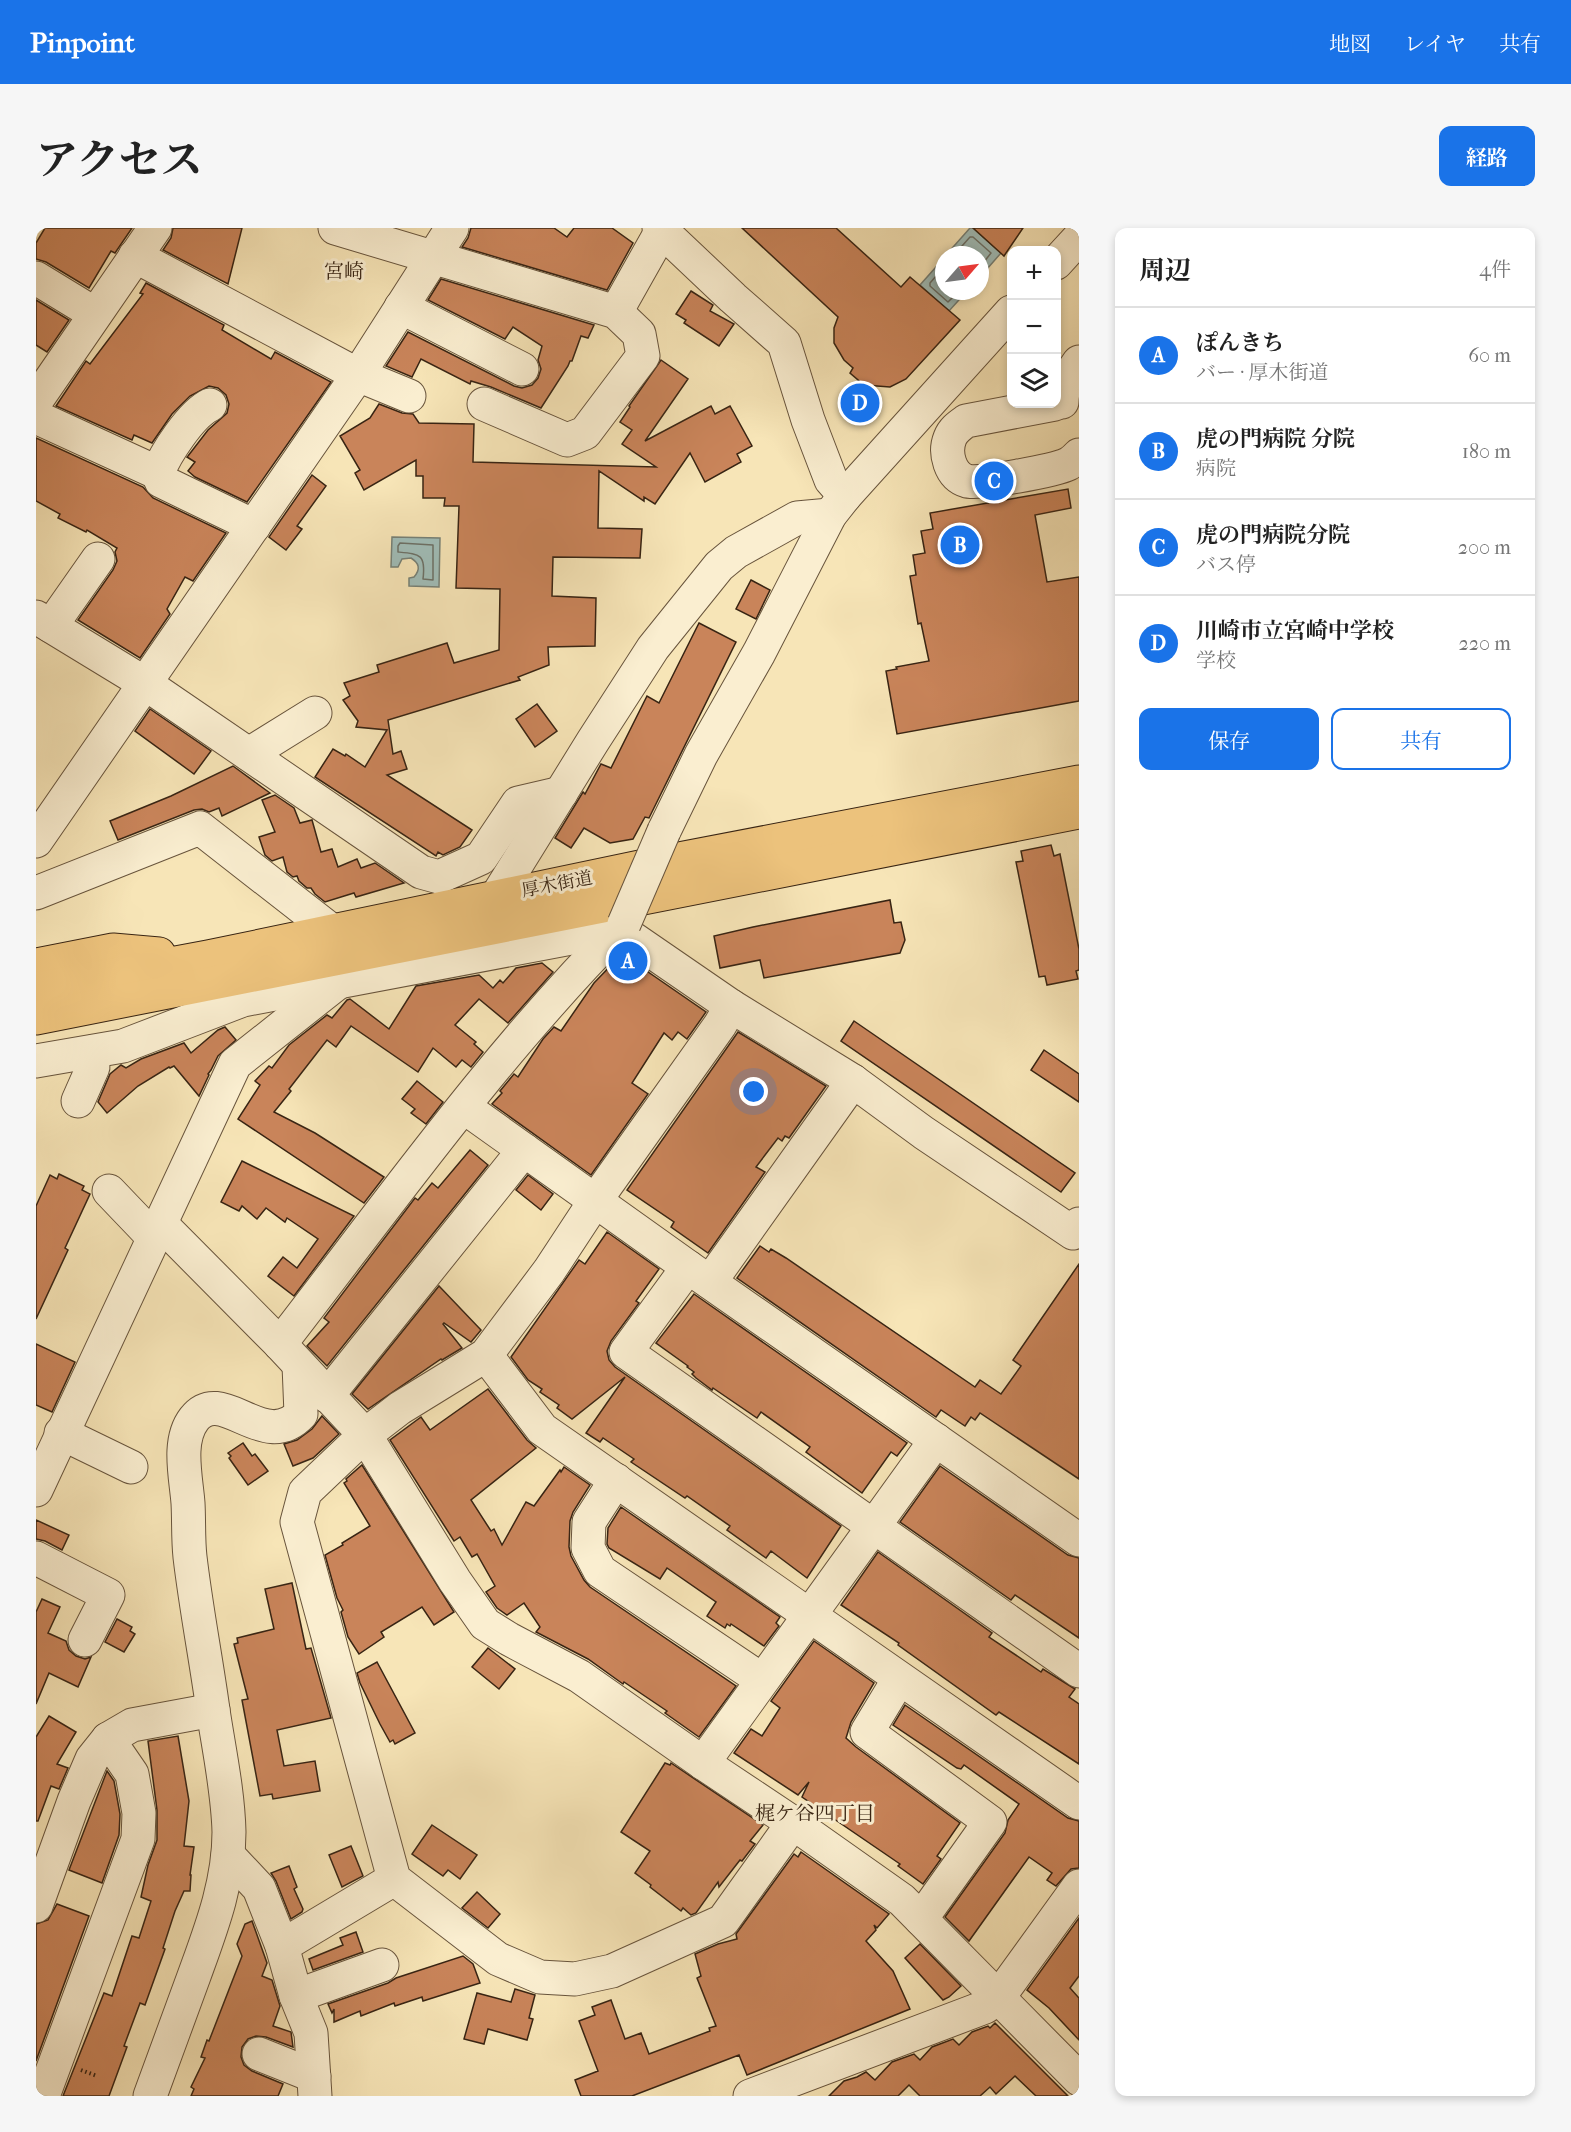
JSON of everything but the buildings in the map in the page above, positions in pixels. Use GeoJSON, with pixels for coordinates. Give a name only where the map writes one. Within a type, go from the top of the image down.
{"type":"FeatureCollection","features":[{"type":"Feature","properties":{"kind":"highway","name":"厚木街道"},"geometry":{"type":"LineString","coordinates":[[208,971],[332,931],[497,896],[1079,782]]}},
{"type":"Feature","properties":{"kind":"highway","name":"厚木街道"},"geometry":{"type":"LineString","coordinates":[[36,989],[101,990],[208,971],[415,942],[1079,812]]}},
{"type":"Feature","properties":{"kind":"highway"},"geometry":{"type":"LineString","coordinates":[[36,965],[113,950],[208,971]]}},
{"type":"Feature","properties":{"kind":"highway"},"geometry":{"type":"LineString","coordinates":[[36,1041],[132,1023],[208,971]]}},
{"type":"Feature","properties":{"kind":"highway","name":"厚木街道"},"geometry":{"type":"LineString","coordinates":[[36,1018],[101,990]]}},
{"type":"Feature","properties":{"kind":"street"},"geometry":{"type":"LineString","coordinates":[[36,401],[154,228]]}},
{"type":"Feature","properties":{"kind":"street"},"geometry":{"type":"LineString","coordinates":[[335,228],[616,312],[639,334],[643,356],[585,433],[567,440],[484,404]]}},
{"type":"Feature","properties":{"kind":"street"},"geometry":{"type":"LineString","coordinates":[[36,841],[358,375],[452,228]]}},
{"type":"Feature","properties":{"kind":"street"},"geometry":{"type":"LineString","coordinates":[[616,312],[660,230],[784,343],[808,420],[831,480],[837,506]]}},
{"type":"Feature","properties":{"kind":"street"},"geometry":{"type":"LineString","coordinates":[[1061,257],[1079,238]]}},
{"type":"Feature","properties":{"kind":"street"},"geometry":{"type":"LineString","coordinates":[[135,256],[358,375],[409,396]]}},
{"type":"Feature","properties":{"kind":"street"},"geometry":{"type":"LineString","coordinates":[[36,278],[95,314]]}},
{"type":"Feature","properties":{"kind":"street"},"geometry":{"type":"LineString","coordinates":[[401,308],[522,369]]}},
{"type":"Feature","properties":{"kind":"street"},"geometry":{"type":"LineString","coordinates":[[150,2096],[214,1920],[224,1887],[228,1855],[229,1831],[225,1786],[190,1555],[185,1434],[195,1417],[208,1410],[226,1409],[271,1428],[292,1423],[301,1414],[289,1355],[464,1107],[540,1012],[621,926],[701,755],[759,653],[837,506],[1007,316]]}},
{"type":"Feature","properties":{"kind":"street"},"geometry":{"type":"LineString","coordinates":[[1079,362],[1062,392],[1063,406],[966,421],[950,437],[947,450],[949,463],[956,475],[966,481],[977,482],[994,481],[1068,464],[1079,455]]}},
{"type":"Feature","properties":{"kind":"street"},"geometry":{"type":"LineString","coordinates":[[210,405],[199,410],[162,462],[158,473],[161,481],[254,526]]}},
{"type":"Feature","properties":{"kind":"street"},"geometry":{"type":"LineString","coordinates":[[36,417],[158,473]]}},
{"type":"Feature","properties":{"kind":"street"},"geometry":{"type":"LineString","coordinates":[[497,896],[653,648],[719,566],[736,552],[797,518],[837,506]]}},
{"type":"Feature","properties":{"kind":"street"},"geometry":{"type":"LineString","coordinates":[[98,559],[44,621],[146,684],[421,872],[440,877],[481,858],[518,803],[561,793]]}},
{"type":"Feature","properties":{"kind":"street"},"geometry":{"type":"LineString","coordinates":[[249,754],[315,713]]}},
{"type":"Feature","properties":{"kind":"street"},"geometry":{"type":"LineString","coordinates":[[36,893],[200,828],[332,931]]}},
{"type":"Feature","properties":{"kind":"street"},"geometry":{"type":"LineString","coordinates":[[36,1061],[123,1046],[243,1000],[621,926],[731,1005],[853,1081],[924,1133],[1077,1231]]}},
{"type":"Feature","properties":{"kind":"street"},"geometry":{"type":"LineString","coordinates":[[36,1490],[235,1065],[340,981]]}},
{"type":"Feature","properties":{"kind":"street"},"geometry":{"type":"LineString","coordinates":[[731,1005],[720,1025],[595,1201],[549,1271],[486,1355],[400,1408],[365,1436],[305,1492],[297,1522],[394,1879],[498,1959],[540,1977],[575,1979],[612,1971],[723,1921],[793,1823]]}},
{"type":"Feature","properties":{"kind":"street"},"geometry":{"type":"LineString","coordinates":[[78,1101],[93,1067],[91,1052]]}},
{"type":"Feature","properties":{"kind":"street"},"geometry":{"type":"LineString","coordinates":[[853,1081],[699,1275],[626,1352],[1079,1671]]}},
{"type":"Feature","properties":{"kind":"street"},"geometry":{"type":"LineString","coordinates":[[464,1107],[699,1275],[1079,1540]]}},
{"type":"Feature","properties":{"kind":"street"},"geometry":{"type":"LineString","coordinates":[[327,1396],[524,1150]]}},
{"type":"Feature","properties":{"kind":"street"},"geometry":{"type":"LineString","coordinates":[[109,1191],[157,1230],[289,1355],[365,1436],[454,1581],[486,1624],[509,1639],[579,1676],[902,1900],[998,1998],[1076,2069]]}},
{"type":"Feature","properties":{"kind":"street"},"geometry":{"type":"LineString","coordinates":[[486,1355],[542,1428],[1079,1803]]}},
{"type":"Feature","properties":{"kind":"street"},"geometry":{"type":"LineString","coordinates":[[61,1433],[131,1467]]}},
{"type":"Feature","properties":{"kind":"street"},"geometry":{"type":"LineString","coordinates":[[703,1763],[936,1440]]}},
{"type":"Feature","properties":{"kind":"street"},"geometry":{"type":"LineString","coordinates":[[616,1480],[589,1522],[588,1548],[600,1571],[762,1680]]}},
{"type":"Feature","properties":{"kind":"street"},"geometry":{"type":"LineString","coordinates":[[36,1558],[108,1595],[85,1641]]}},
{"type":"Feature","properties":{"kind":"street"},"geometry":{"type":"LineString","coordinates":[[899,1679],[867,1732],[990,1822],[921,1919]]}},
{"type":"Feature","properties":{"kind":"street"},"geometry":{"type":"LineString","coordinates":[[36,1906],[74,1801],[92,1759],[108,1739],[132,1725],[213,1710]]}},
{"type":"Feature","properties":{"kind":"street"},"geometry":{"type":"LineString","coordinates":[[43,2096],[138,1839],[139,1813],[132,1774],[108,1739]]}},
{"type":"Feature","properties":{"kind":"street"},"geometry":{"type":"LineString","coordinates":[[228,1855],[259,1888],[282,1946],[296,1996],[311,2033],[315,2086]]}},
{"type":"Feature","properties":{"kind":"street"},"geometry":{"type":"LineString","coordinates":[[282,1946],[394,1879]]}},
{"type":"Feature","properties":{"kind":"street"},"geometry":{"type":"LineString","coordinates":[[765,2094],[986,2007],[998,1998],[1079,1886]]}},
{"type":"Feature","properties":{"kind":"street"},"geometry":{"type":"LineString","coordinates":[[296,1996],[382,1965]]}},
{"type":"Feature","properties":{"kind":"street"},"geometry":{"type":"LineString","coordinates":[[259,2055],[315,2086]]}},
{"type":"Feature","properties":{"kind":"water"},"geometry":{"type":"Polygon","coordinates":[[[970,228],[973,228],[1001,253],[989,267],[989,246],[954,246],[970,228]]]}},
{"type":"Feature","properties":{"kind":"water"},"geometry":{"type":"Polygon","coordinates":[[[935,268],[935,298],[920,285],[935,268]]]}},
{"type":"Feature","properties":{"kind":"water"},"geometry":{"type":"Polygon","coordinates":[[[937,300],[959,300],[949,311],[937,300]]]}},
{"type":"Feature","properties":{"kind":"water"},"geometry":{"type":"Polygon","coordinates":[[[392,537],[440,538],[439,587],[409,586],[409,578],[414,577],[418,569],[416,562],[411,558],[402,559],[398,567],[391,567],[392,537]]]}},
{"type":"Feature","properties":{"kind":"place","name":"川崎市立宮崎中学校"},"geometry":{"type":"Point","coordinates":[860,403]}},
{"type":"Feature","properties":{"kind":"place","name":"虎の門病院分院"},"geometry":{"type":"Point","coordinates":[994,481]}},
{"type":"Feature","properties":{"kind":"place","name":"虎の門病院 分院"},"geometry":{"type":"Point","coordinates":[960,545]}},
{"type":"Feature","properties":{"kind":"place","name":"ぽんきち"},"geometry":{"type":"Point","coordinates":[628,961]}},
{"type":"Feature","properties":{"kind":"district","name":"宮崎"},"geometry":{"type":"Point","coordinates":[344,271]}},
{"type":"Feature","properties":{"kind":"district","name":"梶ケ谷四丁目"},"geometry":{"type":"Point","coordinates":[815,1813]}}]}
